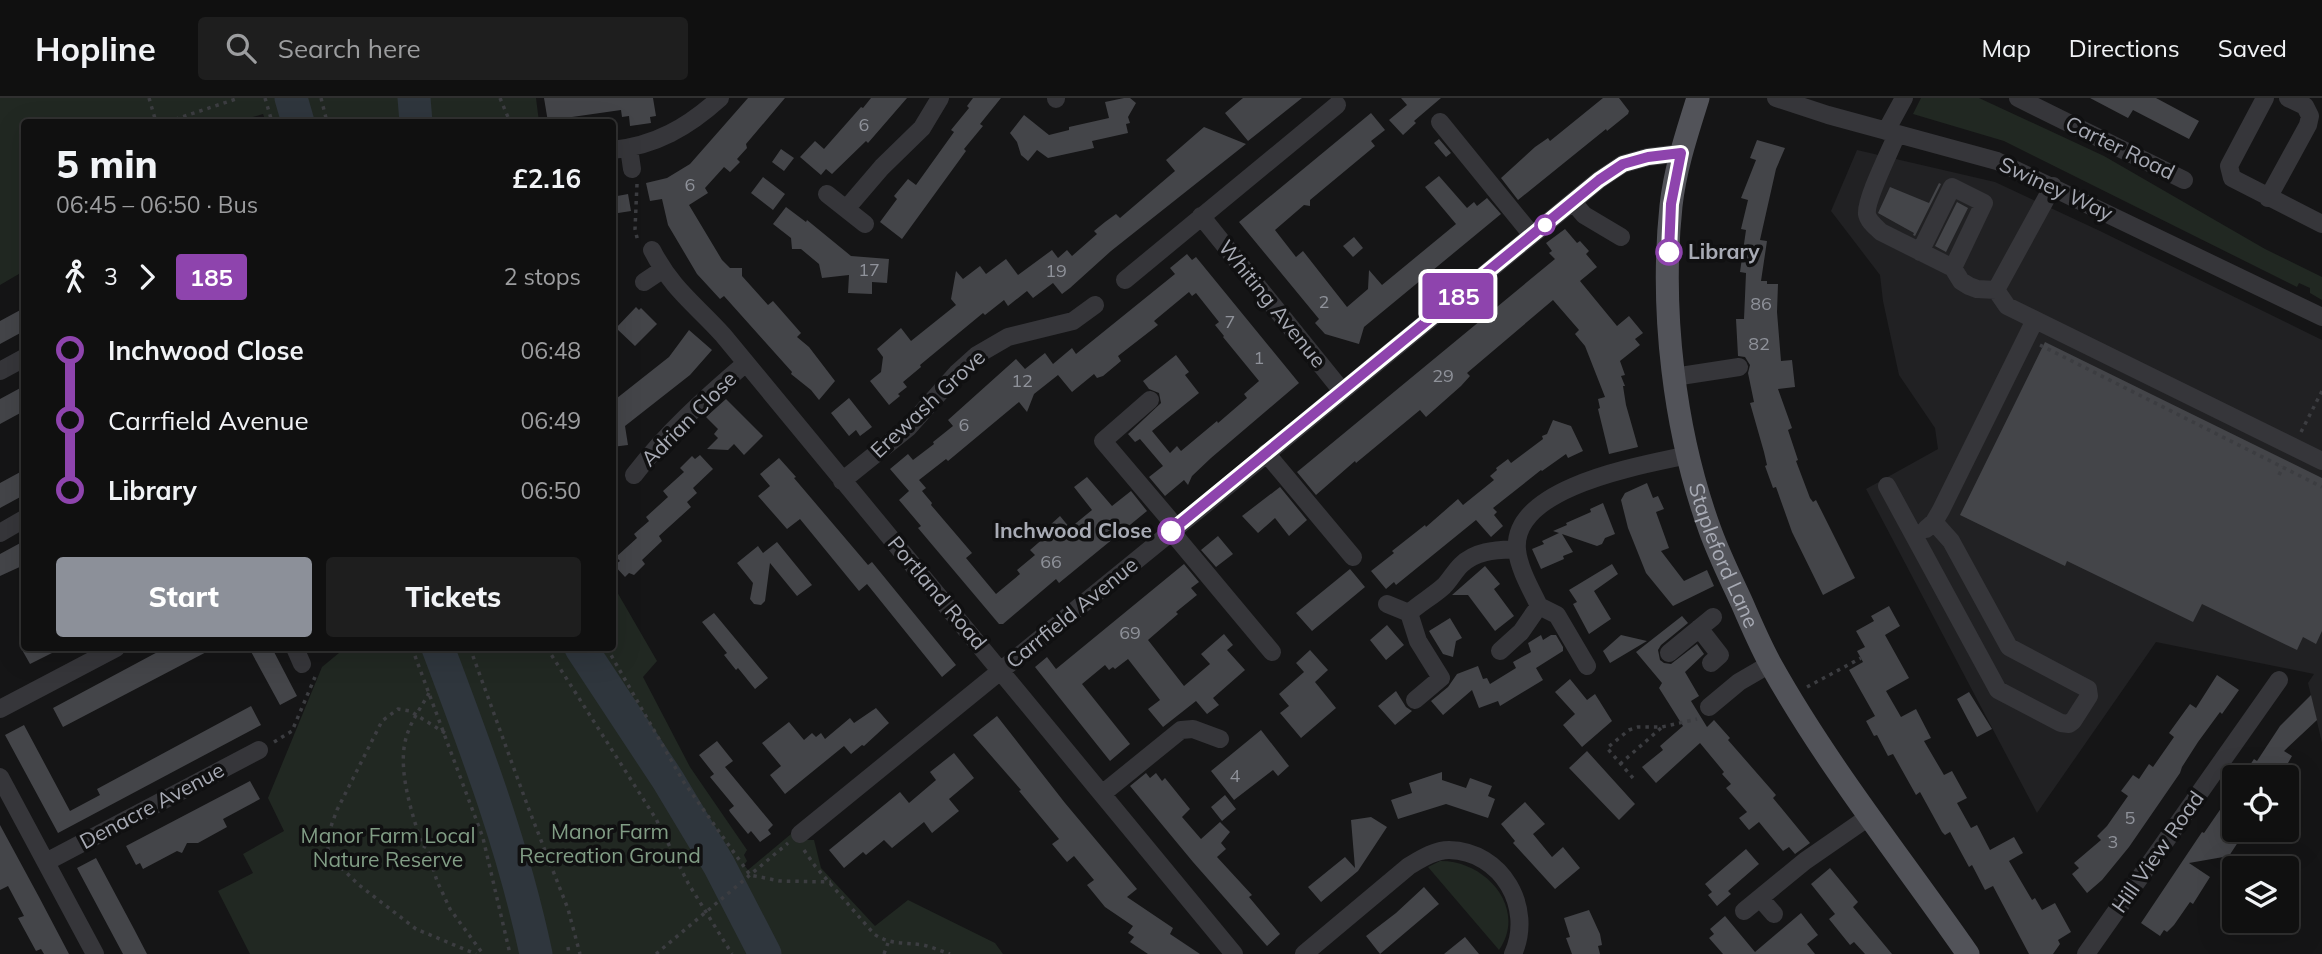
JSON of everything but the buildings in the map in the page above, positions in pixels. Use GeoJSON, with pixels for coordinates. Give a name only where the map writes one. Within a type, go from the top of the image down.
{"type":"FeatureCollection","features":[{"type":"Feature","properties":{"kind":"main road","name":"Stapleford Lane"},"geometry":{"type":"LineString","coordinates":[[1698,98],[1681,153],[1671,204],[1668,298],[1674,377],[1688,455],[1710,530],[1770,664],[1790,697],[1968,954]]}},
{"type":"Feature","properties":{"kind":"street"},"geometry":{"type":"LineString","coordinates":[[632,169],[620,149],[647,144],[683,127],[719,98]]}},
{"type":"Feature","properties":{"kind":"street"},"geometry":{"type":"LineString","coordinates":[[846,209],[882,167],[922,128],[940,98]]}},
{"type":"Feature","properties":{"kind":"street","name":"Swiney Way"},"geometry":{"type":"LineString","coordinates":[[1776,98],[1997,161],[2322,317]]}},
{"type":"Feature","properties":{"kind":"street"},"geometry":{"type":"LineString","coordinates":[[1904,98],[1867,214],[1881,232],[1953,268],[1961,281],[1969,286],[1996,290]]}},
{"type":"Feature","properties":{"kind":"street","name":"Carter Road"},"geometry":{"type":"LineString","coordinates":[[2018,98],[2184,180]]}},
{"type":"Feature","properties":{"kind":"street"},"geometry":{"type":"LineString","coordinates":[[2265,98],[2229,166],[2232,178],[2322,224]]}},
{"type":"Feature","properties":{"kind":"street"},"geometry":{"type":"LineString","coordinates":[[2268,198],[2308,125],[2310,116],[2305,106],[2288,98]]}},
{"type":"Feature","properties":{"kind":"street"},"geometry":{"type":"LineString","coordinates":[[1125,280],[1338,105]]}},
{"type":"Feature","properties":{"kind":"street"},"geometry":{"type":"LineString","coordinates":[[1440,122],[1532,235]]}},
{"type":"Feature","properties":{"kind":"street","name":"Carrfield Avenue"},"geometry":{"type":"LineString","coordinates":[[800,834],[1573,202],[1623,164],[1648,157],[1681,153]]}},
{"type":"Feature","properties":{"kind":"street"},"geometry":{"type":"LineString","coordinates":[[1996,290],[2053,186]]}},
{"type":"Feature","properties":{"kind":"street"},"geometry":{"type":"LineString","coordinates":[[1920,252],[1952,187],[1984,203],[1953,268]]}},
{"type":"Feature","properties":{"kind":"street"},"geometry":{"type":"LineString","coordinates":[[827,194],[865,224]]}},
{"type":"Feature","properties":{"kind":"street"},"geometry":{"type":"LineString","coordinates":[[1573,202],[1584,215],[1621,237]]}},
{"type":"Feature","properties":{"kind":"street","name":"Whiting Avenue"},"geometry":{"type":"LineString","coordinates":[[1201,216],[1342,391]]}},
{"type":"Feature","properties":{"kind":"street","name":"Portland Road"},"geometry":{"type":"LineString","coordinates":[[652,250],[676,289],[708,319],[746,363],[1234,954]]}},
{"type":"Feature","properties":{"kind":"street"},"geometry":{"type":"LineString","coordinates":[[644,282],[662,270]]}},
{"type":"Feature","properties":{"kind":"street"},"geometry":{"type":"LineString","coordinates":[[1996,290],[2007,306],[2322,461]]}},
{"type":"Feature","properties":{"kind":"street","name":"Erewash Grove"},"geometry":{"type":"LineString","coordinates":[[842,481],[908,428],[957,373],[977,355],[1020,333],[1073,321],[1095,305]]}},
{"type":"Feature","properties":{"kind":"street"},"geometry":{"type":"LineString","coordinates":[[1916,538],[1934,522],[2035,320]]}},
{"type":"Feature","properties":{"kind":"street"},"geometry":{"type":"LineString","coordinates":[[0,371],[21,360]]}},
{"type":"Feature","properties":{"kind":"street","name":"Adrian Close"},"geometry":{"type":"LineString","coordinates":[[634,475],[655,448],[692,410],[746,363]]}},
{"type":"Feature","properties":{"kind":"street"},"geometry":{"type":"LineString","coordinates":[[1674,377],[1739,367]]}},
{"type":"Feature","properties":{"kind":"street"},"geometry":{"type":"LineString","coordinates":[[1150,400],[1103,441],[1266,645],[1275,627]]}},
{"type":"Feature","properties":{"kind":"street"},"geometry":{"type":"LineString","coordinates":[[1266,453],[1353,557]]}},
{"type":"Feature","properties":{"kind":"street"},"geometry":{"type":"LineString","coordinates":[[1587,666],[1557,615],[1539,606],[1520,562],[1517,549],[1521,529],[1531,513],[1560,494],[1598,476],[1688,455]]}},
{"type":"Feature","properties":{"kind":"street"},"geometry":{"type":"LineString","coordinates":[[1887,486],[1998,690],[2061,723],[2069,724],[2090,696],[2088,690],[2008,647],[1951,541],[1934,522]]}},
{"type":"Feature","properties":{"kind":"street"},"geometry":{"type":"LineString","coordinates":[[0,533],[21,521]]}},
{"type":"Feature","properties":{"kind":"street"},"geometry":{"type":"LineString","coordinates":[[1409,613],[1443,587],[1463,563],[1472,557],[1482,552],[1517,549]]}},
{"type":"Feature","properties":{"kind":"street"},"geometry":{"type":"LineString","coordinates":[[1387,604],[1409,613],[1418,641],[1441,678],[1415,700]]}},
{"type":"Feature","properties":{"kind":"street"},"geometry":{"type":"LineString","coordinates":[[1500,651],[1521,632],[1539,606]]}},
{"type":"Feature","properties":{"kind":"street"},"geometry":{"type":"LineString","coordinates":[[1669,653],[1706,623],[1720,655],[1709,661],[1731,688]]}},
{"type":"Feature","properties":{"kind":"street"},"geometry":{"type":"LineString","coordinates":[[0,709],[110,651]]}},
{"type":"Feature","properties":{"kind":"street"},"geometry":{"type":"LineString","coordinates":[[1709,707],[1731,688],[1770,664]]}},
{"type":"Feature","properties":{"kind":"street","name":"Hill View Road"},"geometry":{"type":"LineString","coordinates":[[2086,954],[2278,680]]}},
{"type":"Feature","properties":{"kind":"street"},"geometry":{"type":"LineString","coordinates":[[1102,794],[1181,730],[1193,729],[1220,739]]}},
{"type":"Feature","properties":{"kind":"street","name":"Denacre Avenue"},"geometry":{"type":"LineString","coordinates":[[46,862],[259,750]]}},
{"type":"Feature","properties":{"kind":"street"},"geometry":{"type":"LineString","coordinates":[[0,777],[95,954]]}},
{"type":"Feature","properties":{"kind":"street"},"geometry":{"type":"LineString","coordinates":[[1744,911],[1805,862],[1870,816]]}},
{"type":"Feature","properties":{"kind":"street"},"geometry":{"type":"LineString","coordinates":[[1304,954],[1409,866],[1424,857],[1449,850],[1475,856],[1488,863],[1510,886],[1521,913],[1519,937],[1513,954]]}},
{"type":"Feature","properties":{"kind":"street"},"geometry":{"type":"LineString","coordinates":[[1760,898],[1774,914]]}},
{"type":"Feature","properties":{"kind":"path"},"geometry":{"type":"LineString","coordinates":[[149,98],[155,119]]}},
{"type":"Feature","properties":{"kind":"path"},"geometry":{"type":"LineString","coordinates":[[176,119],[239,98]]}},
{"type":"Feature","properties":{"kind":"path"},"geometry":{"type":"LineString","coordinates":[[265,98],[271,119]]}},
{"type":"Feature","properties":{"kind":"path"},"geometry":{"type":"LineString","coordinates":[[321,98],[326,119]]}},
{"type":"Feature","properties":{"kind":"path"},"geometry":{"type":"LineString","coordinates":[[500,98],[509,119]]}},
{"type":"Feature","properties":{"kind":"path"},"geometry":{"type":"LineString","coordinates":[[632,169],[637,190],[635,234],[640,248],[650,246],[652,250]]}},
{"type":"Feature","properties":{"kind":"path"},"geometry":{"type":"LineString","coordinates":[[2025,338],[2322,487]]}},
{"type":"Feature","properties":{"kind":"path"},"geometry":{"type":"LineString","coordinates":[[413,651],[483,838],[510,954]]}},
{"type":"Feature","properties":{"kind":"path"},"geometry":{"type":"LineString","coordinates":[[471,651],[568,909],[580,954]]}},
{"type":"Feature","properties":{"kind":"path"},"geometry":{"type":"LineString","coordinates":[[549,651],[656,819],[688,883],[732,954]]}},
{"type":"Feature","properties":{"kind":"path"},"geometry":{"type":"LineString","coordinates":[[609,651],[683,781],[748,877],[831,883]]}},
{"type":"Feature","properties":{"kind":"path"},"geometry":{"type":"LineString","coordinates":[[259,750],[292,732],[316,675],[299,656]]}},
{"type":"Feature","properties":{"kind":"path"},"geometry":{"type":"LineString","coordinates":[[1790,697],[1861,658]]}},
{"type":"Feature","properties":{"kind":"path"},"geometry":{"type":"LineString","coordinates":[[429,693],[407,735],[404,748],[409,801],[422,845],[427,848],[437,881],[450,909],[483,954]]}},
{"type":"Feature","properties":{"kind":"path"},"geometry":{"type":"LineString","coordinates":[[1633,778],[1606,748],[1629,730],[1638,727],[1662,727],[1696,719],[1706,713],[1709,707]]}},
{"type":"Feature","properties":{"kind":"path"},"geometry":{"type":"LineString","coordinates":[[445,733],[410,711],[398,709],[382,721],[337,810],[326,840],[330,857],[388,909],[416,929],[476,954]]}},
{"type":"Feature","properties":{"kind":"path"},"geometry":{"type":"LineString","coordinates":[[1620,764],[1662,727]]}},
{"type":"Feature","properties":{"kind":"path"},"geometry":{"type":"LineString","coordinates":[[656,954],[800,834],[807,855],[874,934],[888,942],[923,945],[950,954]]}},
{"type":"Feature","properties":{"kind":"path"},"geometry":{"type":"LineString","coordinates":[[884,954],[888,942]]}},
{"type":"Feature","properties":{"kind":"path"},"geometry":{"type":"LineString","coordinates":[[568,947],[569,954]]}},
{"type":"Feature","properties":{"kind":"shaded area"},"geometry":{"type":"Polygon","coordinates":[[[1857,150],[1995,182],[2322,340],[2322,743],[2308,683],[2314,674],[2156,642],[2037,813],[1866,489],[1938,449],[1935,428],[1899,375],[1880,275],[1831,211],[1857,150]]]}},
{"type":"Feature","properties":{"kind":"green space"},"geometry":{"type":"Polygon","coordinates":[[[0,98],[536,98],[539,119],[265,119],[263,114],[246,119],[21,119],[21,273],[0,285],[0,98]]]}},
{"type":"Feature","properties":{"kind":"green space"},"geometry":{"type":"Polygon","coordinates":[[[1921,98],[1979,98],[2104,156],[2265,249],[2322,277],[2322,300],[2310,293],[2310,288],[2299,283],[2297,287],[2004,141],[1913,114],[1921,98]]]}},
{"type":"Feature","properties":{"kind":"green space"},"geometry":{"type":"Polygon","coordinates":[[[616,590],[657,661],[643,677],[690,767],[747,850],[744,855],[747,861],[744,865],[748,870],[797,829],[806,840],[814,840],[821,868],[875,926],[908,900],[995,943],[1003,954],[250,954],[218,891],[253,873],[243,854],[284,831],[268,798],[322,667],[341,651],[616,651],[616,590]]]}},
{"type":"Feature","properties":{"kind":"green space"},"geometry":{"type":"Polygon","coordinates":[[[1440,861],[1457,863],[1472,869],[1497,889],[1505,903],[1508,918],[1507,934],[1499,950],[1428,867],[1440,861]]]}},
{"type":"Feature","properties":{"kind":"waterway"},"geometry":{"type":"LineString","coordinates":[[291,98],[297,119]]}},
{"type":"Feature","properties":{"kind":"waterway"},"geometry":{"type":"LineString","coordinates":[[414,98],[416,119]]}},
{"type":"Feature","properties":{"kind":"waterway"},"geometry":{"type":"LineString","coordinates":[[439,651],[505,837],[536,954]]}},
{"type":"Feature","properties":{"kind":"waterway"},"geometry":{"type":"LineString","coordinates":[[583,651],[668,780],[719,865],[765,954]]}},
{"type":"Feature","properties":{"kind":"bus line","name":"185"},"geometry":{"type":"LineString","coordinates":[[1171,531],[1599,180],[1623,164],[1648,157],[1681,153],[1671,204],[1669,252]]}},
{"type":"Feature","properties":{"kind":"place","name":"Library"},"geometry":{"type":"Point","coordinates":[1669,252]}},
{"type":"Feature","properties":{"kind":"place","name":"Inchwood Close"},"geometry":{"type":"Point","coordinates":[1171,531]}},
{"type":"Feature","properties":{"kind":"park label","name":"Manor Farm Recreation Ground"},"geometry":{"type":"Point","coordinates":[610,844]}},
{"type":"Feature","properties":{"kind":"park label","name":"Manor Farm Local Nature Reserve"},"geometry":{"type":"Point","coordinates":[388,848]}}]}
